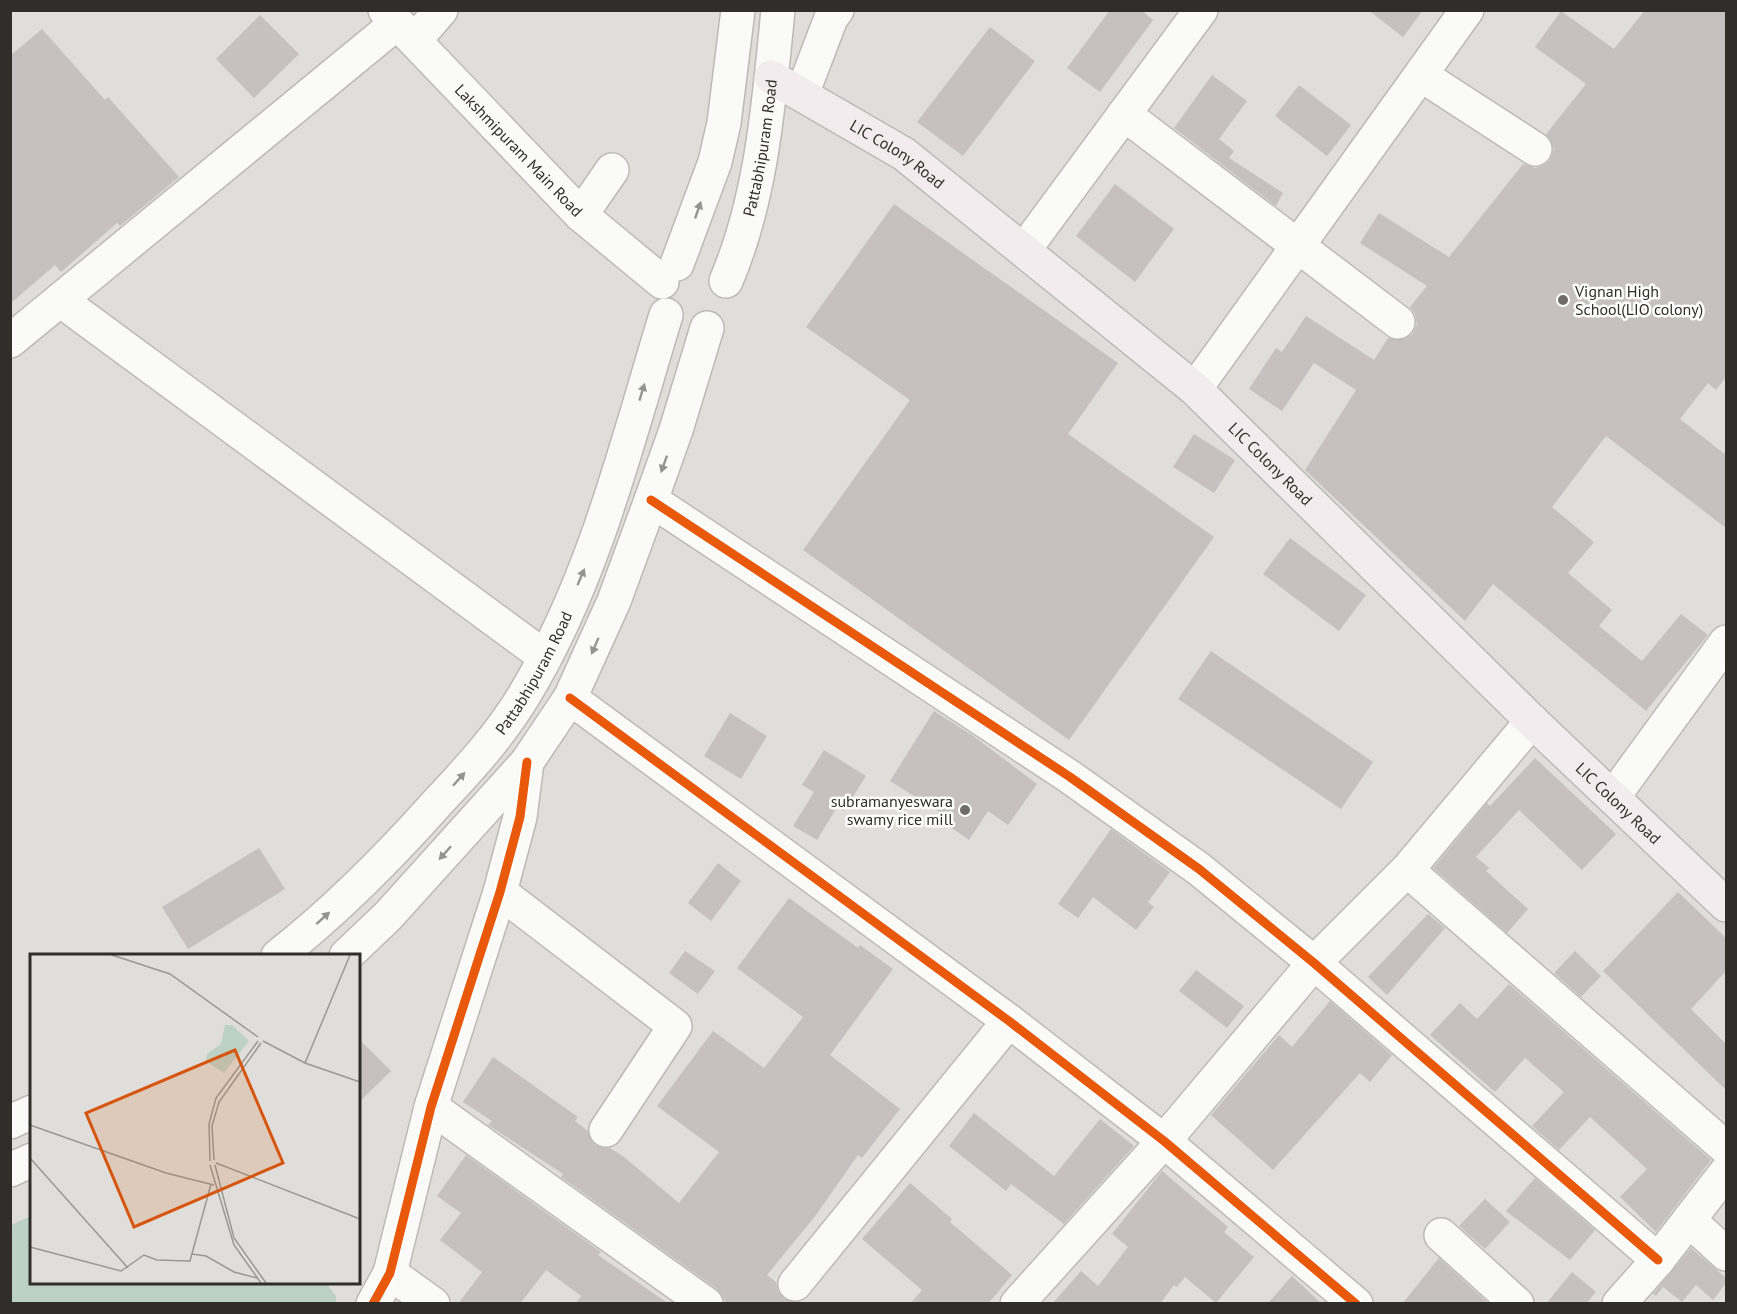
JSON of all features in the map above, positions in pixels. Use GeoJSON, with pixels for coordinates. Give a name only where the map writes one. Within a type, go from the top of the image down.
{"type":"FeatureCollection","features":[{"type":"Feature","properties":{"kind":"main road","name":"LIC Colony Road"},"geometry":{"type":"LineString","coordinates":[[771,77],[904,154],[1195,389],[1532,721],[1726,905]]}},
{"type":"Feature","properties":{"kind":"street"},"geometry":{"type":"LineString","coordinates":[[10,341],[399,24],[441,10]]}},
{"type":"Feature","properties":{"kind":"street","name":"Pattabhipuram Road"},"geometry":{"type":"LineString","coordinates":[[726,281],[746,227],[771,77],[778,10]]}},
{"type":"Feature","properties":{"kind":"street"},"geometry":{"type":"LineString","coordinates":[[802,94],[831,18],[837,10]]}},
{"type":"Feature","properties":{"kind":"street"},"geometry":{"type":"LineString","coordinates":[[1024,250],[1201,10]]}},
{"type":"Feature","properties":{"kind":"street"},"geometry":{"type":"LineString","coordinates":[[1195,389],[1467,10]]}},
{"type":"Feature","properties":{"kind":"street"},"geometry":{"type":"LineString","coordinates":[[669,273],[700,261],[719,271],[726,281],[728,303],[716,322],[707,328],[684,328],[666,315],[660,304],[669,273],[715,162],[724,123],[735,12]]}},
{"type":"Feature","properties":{"kind":"street","name":"Lakshmipuram Main Road"},"geometry":{"type":"LineString","coordinates":[[399,24],[581,215],[669,273]]}},
{"type":"Feature","properties":{"kind":"street"},"geometry":{"type":"LineString","coordinates":[[1421,75],[1534,149]]}},
{"type":"Feature","properties":{"kind":"street"},"geometry":{"type":"LineString","coordinates":[[1124,114],[1297,248],[1398,322]]}},
{"type":"Feature","properties":{"kind":"street"},"geometry":{"type":"LineString","coordinates":[[581,215],[612,170]]}},
{"type":"Feature","properties":{"kind":"street"},"geometry":{"type":"LineString","coordinates":[[60,300],[545,657]]}},
{"type":"Feature","properties":{"kind":"street","name":"Pattabhipuram Road"},"geometry":{"type":"LineString","coordinates":[[280,954],[375,870],[465,773],[502,728],[545,657],[583,574],[612,491],[666,315]]}},
{"type":"Feature","properties":{"kind":"street"},"geometry":{"type":"LineString","coordinates":[[348,954],[388,916],[527,762],[570,698],[614,602],[651,500],[707,328]]}},
{"type":"Feature","properties":{"kind":"street"},"geometry":{"type":"LineString","coordinates":[[651,500],[1070,777],[1199,869],[1314,963],[1658,1260]]}},
{"type":"Feature","properties":{"kind":"street"},"geometry":{"type":"LineString","coordinates":[[1613,797],[1726,642]]}},
{"type":"Feature","properties":{"kind":"street"},"geometry":{"type":"LineString","coordinates":[[570,698],[1009,1021],[1164,1141],[1356,1304]]}},
{"type":"Feature","properties":{"kind":"street"},"geometry":{"type":"LineString","coordinates":[[1028,1300],[1314,963],[1407,870],[1532,721]]}},
{"type":"Feature","properties":{"kind":"street"},"geometry":{"type":"LineString","coordinates":[[433,1304],[375,1288],[500,892],[520,817],[527,762]]}},
{"type":"Feature","properties":{"kind":"street"},"geometry":{"type":"LineString","coordinates":[[1407,870],[1726,1148]]}},
{"type":"Feature","properties":{"kind":"street"},"geometry":{"type":"LineString","coordinates":[[500,892],[675,1026],[606,1130]]}},
{"type":"Feature","properties":{"kind":"street"},"geometry":{"type":"LineString","coordinates":[[795,1284],[1009,1021]]}},
{"type":"Feature","properties":{"kind":"street"},"geometry":{"type":"LineString","coordinates":[[431,1107],[706,1304]]}},
{"type":"Feature","properties":{"kind":"street"},"geometry":{"type":"LineString","coordinates":[[10,1122],[30,1113]]}},
{"type":"Feature","properties":{"kind":"street"},"geometry":{"type":"LineString","coordinates":[[10,1170],[30,1161]]}},
{"type":"Feature","properties":{"kind":"street"},"geometry":{"type":"LineString","coordinates":[[1628,1300],[1726,1172]]}},
{"type":"Feature","properties":{"kind":"street"},"geometry":{"type":"LineString","coordinates":[[1689,1220],[1726,1254]]}},
{"type":"Feature","properties":{"kind":"street"},"geometry":{"type":"LineString","coordinates":[[1441,1235],[1517,1304]]}},
{"type":"Feature","properties":{"kind":"green space"},"geometry":{"type":"Polygon","coordinates":[[[30,1216],[30,1284],[327,1284],[336,1296],[336,1303],[11,1303],[11,1225],[30,1216]]]}},
{"type":"Feature","properties":{"kind":"building"},"geometry":{"type":"Polygon","coordinates":[[[1110,10],[1141,10],[1153,20],[1100,92],[1067,68],[1110,10]]]}},
{"type":"Feature","properties":{"kind":"building"},"geometry":{"type":"Polygon","coordinates":[[[1368,10],[1423,10],[1403,37],[1368,10]]]}},
{"type":"Feature","properties":{"kind":"building","name":"Vignan High School(LIO colony)"},"geometry":{"type":"Polygon","coordinates":[[[1645,10],[1726,10],[1726,377],[1716,390],[1708,383],[1680,419],[1726,455],[1726,528],[1606,436],[1552,507],[1594,542],[1568,573],[1612,610],[1599,626],[1642,661],[1681,614],[1708,635],[1646,711],[1493,584],[1465,621],[1305,470],[1356,390],[1314,363],[1282,411],[1249,389],[1276,348],[1282,352],[1306,316],[1374,360],[1388,338],[1405,339],[1413,334],[1417,324],[1415,314],[1410,307],[1427,286],[1360,243],[1379,213],[1449,257],[1523,164],[1535,168],[1550,160],[1554,149],[1546,134],[1586,84],[1535,47],[1561,11],[1614,49],[1645,10]]]}},
{"type":"Feature","properties":{"kind":"building"},"geometry":{"type":"Polygon","coordinates":[[[260,15],[299,54],[254,98],[216,59],[260,15]]]}},
{"type":"Feature","properties":{"kind":"building"},"geometry":{"type":"Polygon","coordinates":[[[990,27],[1035,61],[963,156],[917,122],[990,27]]]}},
{"type":"Feature","properties":{"kind":"building"},"geometry":{"type":"Polygon","coordinates":[[[42,29],[105,100],[108,97],[179,177],[120,226],[117,223],[61,272],[55,265],[10,304],[10,56],[42,29]]]}},
{"type":"Feature","properties":{"kind":"building"},"geometry":{"type":"Polygon","coordinates":[[[1212,75],[1247,101],[1219,139],[1234,151],[1229,158],[1283,193],[1276,206],[1174,128],[1212,75]]]}},
{"type":"Feature","properties":{"kind":"building"},"geometry":{"type":"Polygon","coordinates":[[[1299,85],[1351,125],[1327,156],[1275,116],[1299,85]]]}},
{"type":"Feature","properties":{"kind":"building"},"geometry":{"type":"Polygon","coordinates":[[[1115,184],[1174,229],[1135,282],[1076,236],[1115,184]]]}},
{"type":"Feature","properties":{"kind":"building"},"geometry":{"type":"Polygon","coordinates":[[[894,204],[1118,363],[1068,434],[1214,537],[1069,740],[803,550],[910,400],[806,327],[894,204]]]}},
{"type":"Feature","properties":{"kind":"building"},"geometry":{"type":"Polygon","coordinates":[[[1194,434],[1235,460],[1214,493],[1173,467],[1194,434]]]}},
{"type":"Feature","properties":{"kind":"building"},"geometry":{"type":"Polygon","coordinates":[[[1290,538],[1366,595],[1339,631],[1263,574],[1290,538]]]}},
{"type":"Feature","properties":{"kind":"building"},"geometry":{"type":"Polygon","coordinates":[[[1211,651],[1373,762],[1341,809],[1178,699],[1211,651]]]}},
{"type":"Feature","properties":{"kind":"building"},"geometry":{"type":"Polygon","coordinates":[[[934,711],[972,735],[1037,784],[1008,825],[988,811],[969,840],[936,817],[940,812],[890,781],[934,711]]]}},
{"type":"Feature","properties":{"kind":"building"},"geometry":{"type":"Polygon","coordinates":[[[730,713],[767,736],[741,779],[704,756],[730,713]]]}},
{"type":"Feature","properties":{"kind":"building"},"geometry":{"type":"Polygon","coordinates":[[[824,750],[866,776],[844,811],[837,807],[817,840],[793,826],[814,792],[802,785],[824,750]]]}},
{"type":"Feature","properties":{"kind":"building"},"geometry":{"type":"Polygon","coordinates":[[[1535,758],[1616,834],[1582,870],[1519,810],[1476,857],[1489,868],[1486,871],[1528,909],[1507,933],[1433,868],[1487,803],[1490,806],[1535,758]]]}},
{"type":"Feature","properties":{"kind":"building"},"geometry":{"type":"Polygon","coordinates":[[[1111,829],[1170,872],[1148,902],[1154,907],[1136,930],[1093,897],[1078,918],[1058,904],[1111,829]]]}},
{"type":"Feature","properties":{"kind":"building"},"geometry":{"type":"Polygon","coordinates":[[[259,848],[285,889],[188,949],[162,907],[259,848]]]}},
{"type":"Feature","properties":{"kind":"building"},"geometry":{"type":"Polygon","coordinates":[[[718,863],[741,881],[711,921],[688,903],[718,863]]]}},
{"type":"Feature","properties":{"kind":"building"},"geometry":{"type":"Polygon","coordinates":[[[1678,892],[1726,938],[1726,971],[1691,1009],[1726,1044],[1726,1090],[1603,971],[1678,892]]]}},
{"type":"Feature","properties":{"kind":"building"},"geometry":{"type":"Polygon","coordinates":[[[789,898],[858,948],[860,945],[893,969],[830,1055],[900,1109],[862,1158],[858,1155],[816,1215],[767,1275],[776,1282],[778,1291],[784,1299],[807,1304],[727,1304],[717,1289],[561,1177],[563,1174],[488,1125],[492,1121],[463,1102],[493,1057],[578,1117],[575,1121],[588,1131],[595,1145],[610,1148],[624,1157],[679,1203],[719,1152],[657,1106],[713,1031],[764,1068],[803,1017],[737,968],[789,898]]]}},
{"type":"Feature","properties":{"kind":"building"},"geometry":{"type":"Polygon","coordinates":[[[1428,914],[1445,928],[1387,995],[1368,977],[1428,914]]]}},
{"type":"Feature","properties":{"kind":"building"},"geometry":{"type":"Polygon","coordinates":[[[685,951],[715,971],[698,994],[669,973],[685,951]]]}},
{"type":"Feature","properties":{"kind":"building"},"geometry":{"type":"Polygon","coordinates":[[[1575,951],[1601,976],[1581,997],[1554,973],[1575,951]]]}},
{"type":"Feature","properties":{"kind":"building"},"geometry":{"type":"Polygon","coordinates":[[[1196,970],[1244,1006],[1227,1028],[1179,991],[1196,970]]]}},
{"type":"Feature","properties":{"kind":"building"},"geometry":{"type":"Polygon","coordinates":[[[1509,984],[1711,1160],[1656,1232],[1620,1197],[1647,1169],[1590,1117],[1559,1150],[1532,1126],[1564,1092],[1525,1058],[1495,1092],[1430,1035],[1460,1003],[1477,1019],[1509,984]]]}},
{"type":"Feature","properties":{"kind":"building"},"geometry":{"type":"Polygon","coordinates":[[[1330,1001],[1392,1055],[1370,1082],[1360,1073],[1273,1170],[1211,1115],[1279,1035],[1292,1047],[1330,1001]]]}},
{"type":"Feature","properties":{"kind":"building"},"geometry":{"type":"Polygon","coordinates":[[[360,1040],[391,1071],[360,1101],[360,1040]]]}},
{"type":"Feature","properties":{"kind":"building"},"geometry":{"type":"Polygon","coordinates":[[[974,1113],[1054,1176],[1100,1119],[1134,1146],[1064,1224],[1011,1184],[1006,1191],[949,1146],[974,1113]]]}},
{"type":"Feature","properties":{"kind":"building"},"geometry":{"type":"Polygon","coordinates":[[[466,1155],[601,1252],[598,1255],[669,1304],[575,1304],[581,1296],[546,1270],[520,1304],[458,1304],[482,1272],[440,1240],[461,1213],[437,1196],[466,1155]]]}},
{"type":"Feature","properties":{"kind":"building"},"geometry":{"type":"Polygon","coordinates":[[[1162,1171],[1228,1227],[1224,1232],[1254,1257],[1216,1303],[1185,1277],[1177,1287],[1174,1285],[1160,1304],[1052,1304],[1081,1271],[1098,1286],[1128,1247],[1112,1234],[1162,1171]]]}},
{"type":"Feature","properties":{"kind":"building"},"geometry":{"type":"Polygon","coordinates":[[[1535,1178],[1595,1230],[1570,1260],[1506,1211],[1535,1178]]]}},
{"type":"Feature","properties":{"kind":"building"},"geometry":{"type":"Polygon","coordinates":[[[910,1183],[952,1219],[950,1222],[1012,1275],[988,1304],[910,1304],[922,1290],[862,1239],[910,1183]]]}},
{"type":"Feature","properties":{"kind":"building"},"geometry":{"type":"Polygon","coordinates":[[[1485,1199],[1510,1222],[1485,1249],[1459,1226],[1485,1199]]]}},
{"type":"Feature","properties":{"kind":"building"},"geometry":{"type":"Polygon","coordinates":[[[1691,1248],[1726,1278],[1726,1283],[1713,1300],[1696,1285],[1682,1302],[1663,1287],[1656,1296],[1653,1294],[1691,1248]]]}},
{"type":"Feature","properties":{"kind":"building"},"geometry":{"type":"Polygon","coordinates":[[[1439,1258],[1489,1304],[1402,1304],[1439,1258]]]}},
{"type":"Feature","properties":{"kind":"building"},"geometry":{"type":"Polygon","coordinates":[[[1572,1272],[1596,1292],[1586,1304],[1546,1304],[1572,1272]]]}},
{"type":"Feature","properties":{"kind":"building"},"geometry":{"type":"Polygon","coordinates":[[[1292,1276],[1322,1304],[1267,1304],[1292,1276]]]}},
{"type":"Feature","properties":{"kind":"cycle path"},"geometry":{"type":"LineString","coordinates":[[651,500],[1070,777],[1199,869],[1314,963],[1658,1260]]}},
{"type":"Feature","properties":{"kind":"cycle path"},"geometry":{"type":"LineString","coordinates":[[570,698],[1009,1021],[1164,1141],[1356,1304]]}},
{"type":"Feature","properties":{"kind":"cycle path"},"geometry":{"type":"LineString","coordinates":[[373,1304],[390,1273],[431,1107],[500,892],[520,817],[527,762]]}},
{"type":"Feature","properties":{"kind":"place","name":"Vignan High School(LIO colony)"},"geometry":{"type":"Point","coordinates":[1563,300]}},
{"type":"Feature","properties":{"kind":"place","name":"subramanyeswara swamy rice mill"},"geometry":{"type":"Point","coordinates":[965,810]}}]}
